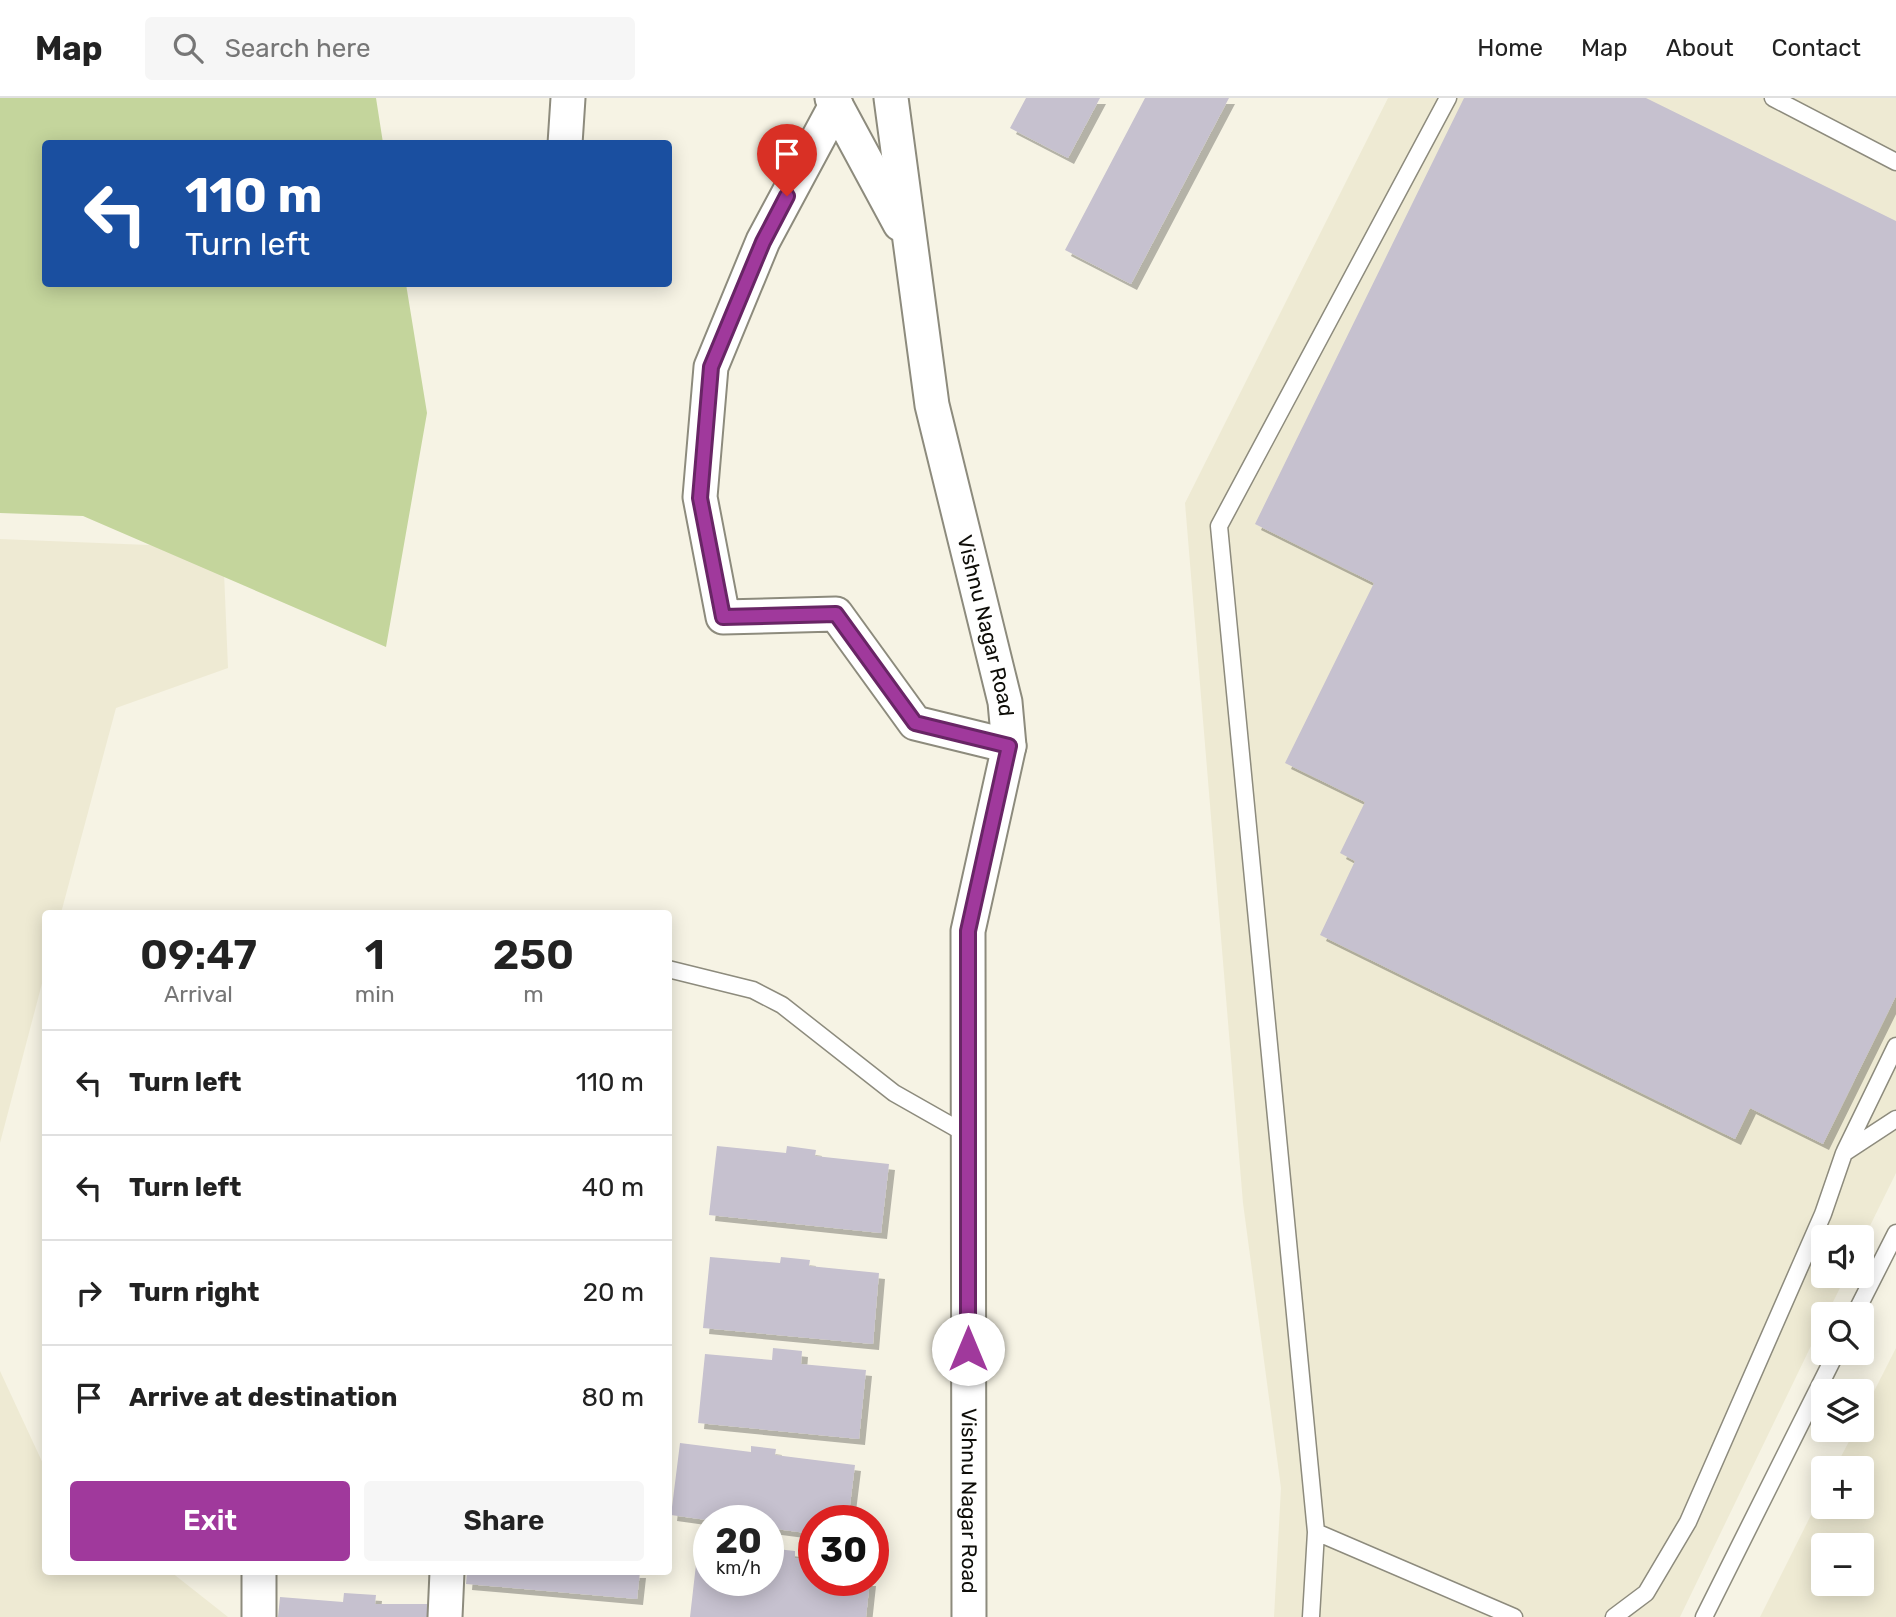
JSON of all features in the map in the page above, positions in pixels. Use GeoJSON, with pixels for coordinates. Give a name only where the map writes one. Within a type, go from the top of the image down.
{"type":"FeatureCollection","features":[{"type":"Feature","properties":{"kind":"street"},"geometry":{"type":"LineString","coordinates":[[565,140],[568,98]]}},
{"type":"Feature","properties":{"kind":"street","name":"Vishnu Nagar Road"},"geometry":{"type":"LineString","coordinates":[[891,98],[932,405],[1005,702],[1009,746],[968,931],[969,1617]]}},
{"type":"Feature","properties":{"kind":"street"},"geometry":{"type":"LineString","coordinates":[[834,102],[910,241]]}},
{"type":"Feature","properties":{"kind":"street"},"geometry":{"type":"LineString","coordinates":[[834,102],[763,242],[711,367],[700,498],[723,617],[836,614],[915,723],[1009,746]]}},
{"type":"Feature","properties":{"kind":"street"},"geometry":{"type":"LineString","coordinates":[[259,1575],[260,1617]]}},
{"type":"Feature","properties":{"kind":"street"},"geometry":{"type":"LineString","coordinates":[[445,1617],[447,1575]]}},
{"type":"Feature","properties":{"kind":"lane"},"geometry":{"type":"LineString","coordinates":[[1311,1617],[1316,1532],[1219,526],[1448,98]]}},
{"type":"Feature","properties":{"kind":"lane"},"geometry":{"type":"LineString","coordinates":[[1773,98],[1896,162]]}},
{"type":"Feature","properties":{"kind":"lane"},"geometry":{"type":"LineString","coordinates":[[672,970],[752,990],[782,1005],[894,1093],[968,1135]]}},
{"type":"Feature","properties":{"kind":"lane"},"geometry":{"type":"LineString","coordinates":[[1615,1617],[1646,1593],[1688,1522],[1823,1214],[1844,1153],[1896,1046]]}},
{"type":"Feature","properties":{"kind":"lane"},"geometry":{"type":"LineString","coordinates":[[1844,1153],[1896,1119]]}},
{"type":"Feature","properties":{"kind":"lane"},"geometry":{"type":"LineString","coordinates":[[1862,1302],[1896,1233]]}},
{"type":"Feature","properties":{"kind":"lane"},"geometry":{"type":"LineString","coordinates":[[1704,1617],[1830,1365]]}},
{"type":"Feature","properties":{"kind":"lane"},"geometry":{"type":"LineString","coordinates":[[1316,1532],[1514,1617]]}},
{"type":"Feature","properties":{"kind":"shaded area"},"geometry":{"type":"Polygon","coordinates":[[[1388,98],[1896,98],[1896,1173],[1870,1225],[1811,1225],[1811,1288],[1840,1288],[1833,1302],[1811,1302],[1811,1346],[1680,1617],[1274,1617],[1281,1488],[1243,1203],[1185,503],[1388,98]]]}},
{"type":"Feature","properties":{"kind":"shaded area"},"geometry":{"type":"Polygon","coordinates":[[[0,539],[223,548],[228,668],[116,708],[62,910],[42,910],[42,983],[0,1143],[0,539]]]}},
{"type":"Feature","properties":{"kind":"shaded area"},"geometry":{"type":"Polygon","coordinates":[[[1896,1348],[1896,1617],[1760,1617],[1811,1515],[1811,1519],[1874,1519],[1874,1456],[1841,1456],[1849,1442],[1874,1442],[1874,1391],[1896,1348]]]}},
{"type":"Feature","properties":{"kind":"shaded area"},"geometry":{"type":"Polygon","coordinates":[[[0,1371],[42,1462],[42,1575],[175,1575],[228,1617],[0,1617],[0,1371]]]}},
{"type":"Feature","properties":{"kind":"green space"},"geometry":{"type":"Polygon","coordinates":[[[0,98],[376,98],[383,140],[42,140],[42,287],[406,287],[427,413],[386,647],[83,516],[0,513],[0,98]]]}},
{"type":"Feature","properties":{"kind":"building"},"geometry":{"type":"Polygon","coordinates":[[[1026,98],[1100,98],[1068,158],[1010,128],[1026,98]]]}},
{"type":"Feature","properties":{"kind":"building"},"geometry":{"type":"Polygon","coordinates":[[[1145,98],[1229,98],[1131,284],[1065,250],[1145,98]]]}},
{"type":"Feature","properties":{"kind":"building"},"geometry":{"type":"Polygon","coordinates":[[[1464,98],[1646,98],[1896,221],[1896,996],[1823,1144],[1750,1108],[1735,1139],[1320,935],[1355,861],[1340,853],[1365,802],[1285,763],[1374,583],[1255,524],[1464,98]]]}},
{"type":"Feature","properties":{"kind":"building"},"geometry":{"type":"Polygon","coordinates":[[[717,1146],[786,1153],[787,1146],[816,1150],[815,1156],[889,1164],[881,1233],[709,1215],[717,1146]]]}},
{"type":"Feature","properties":{"kind":"building"},"geometry":{"type":"Polygon","coordinates":[[[710,1257],[780,1263],[781,1257],[810,1260],[809,1266],[879,1273],[873,1344],[703,1328],[710,1257]]]}},
{"type":"Feature","properties":{"kind":"building"},"geometry":{"type":"Polygon","coordinates":[[[773,1348],[802,1351],[801,1364],[866,1370],[859,1439],[698,1423],[705,1354],[772,1360],[773,1348]]]}},
{"type":"Feature","properties":{"kind":"building"},"geometry":{"type":"Polygon","coordinates":[[[680,1443],[751,1452],[751,1446],[776,1449],[775,1455],[855,1465],[850,1505],[798,1505],[798,1532],[784,1530],[784,1505],[693,1505],[693,1518],[672,1515],[680,1443]]]}},
{"type":"Feature","properties":{"kind":"building"},"geometry":{"type":"Polygon","coordinates":[[[784,1550],[795,1551],[795,1558],[798,1558],[798,1596],[868,1596],[866,1617],[690,1617],[693,1591],[693,1596],[784,1596],[784,1550]]]}},
{"type":"Feature","properties":{"kind":"building"},"geometry":{"type":"Polygon","coordinates":[[[467,1575],[640,1575],[637,1599],[466,1584],[467,1575]]]}},
{"type":"Feature","properties":{"kind":"building"},"geometry":{"type":"Polygon","coordinates":[[[344,1593],[376,1595],[375,1604],[439,1604],[437,1617],[278,1617],[280,1597],[343,1602],[344,1593]]]}},
{"type":"Feature","properties":{"kind":"route"},"geometry":{"type":"LineString","coordinates":[[787,196],[763,242],[711,367],[700,498],[723,617],[836,614],[915,723],[1009,746],[968,931],[968,1349]]}}]}
